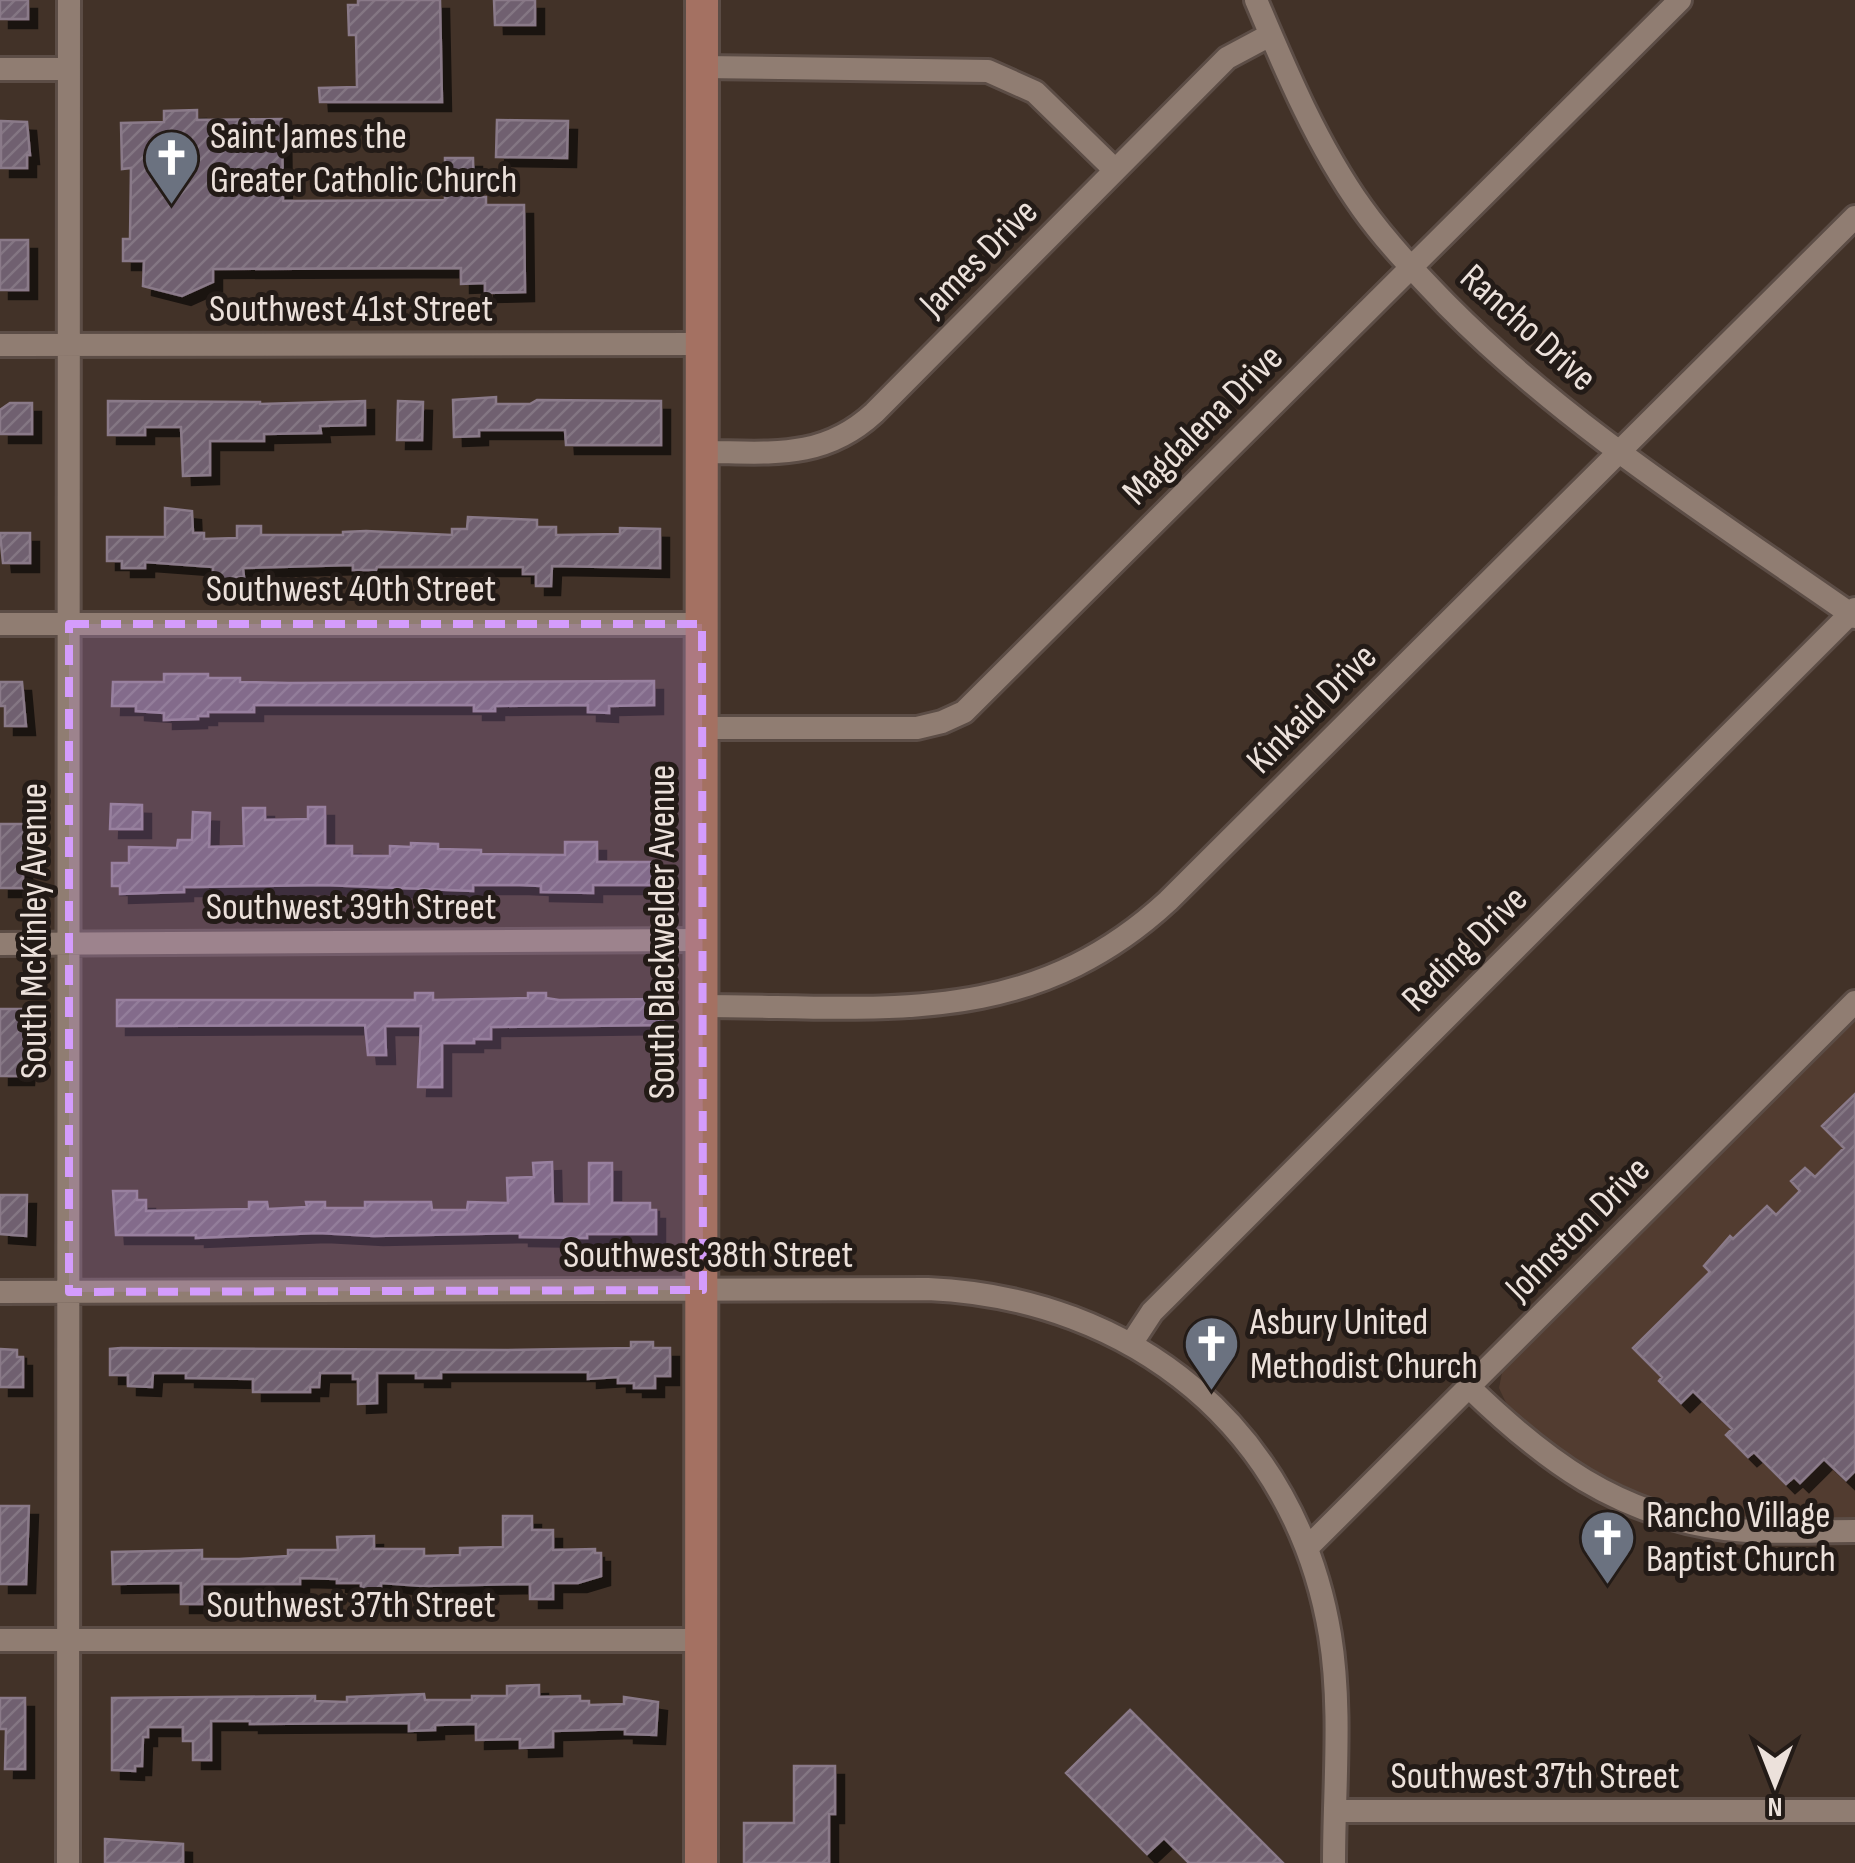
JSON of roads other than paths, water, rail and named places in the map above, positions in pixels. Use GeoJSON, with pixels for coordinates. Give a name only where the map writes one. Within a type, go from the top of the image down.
{"type":"FeatureCollection","features":[{"type":"Feature","properties":{"kind":"street","name":"South McKinley Avenue"},"geometry":{"type":"LineString","coordinates":[[68,1863],[69,0]]}},
{"type":"Feature","properties":{"kind":"street","name":"South Blackwelder Avenue"},"geometry":{"type":"LineString","coordinates":[[702,0],[702,1863]]}},
{"type":"Feature","properties":{"kind":"street","name":"Rancho Drive"},"geometry":{"type":"LineString","coordinates":[[1256,0],[1339,173],[1411,267],[1514,368],[1619,451],[1853,613]]}},
{"type":"Feature","properties":{"kind":"street","name":"Magdalena Drive"},"geometry":{"type":"LineString","coordinates":[[702,728],[917,728],[964,712],[1680,0]]}},
{"type":"Feature","properties":{"kind":"street","name":"James Drive"},"geometry":{"type":"LineString","coordinates":[[702,452],[790,450],[815,447],[848,435],[1226,58],[1270,35]]}},
{"type":"Feature","properties":{"kind":"street"},"geometry":{"type":"LineString","coordinates":[[702,67],[988,70],[1035,92],[1115,170]]}},
{"type":"Feature","properties":{"kind":"street"},"geometry":{"type":"LineString","coordinates":[[0,69],[69,68]]}},
{"type":"Feature","properties":{"kind":"street","name":"Kinkaid Drive"},"geometry":{"type":"LineString","coordinates":[[702,1006],[908,1006],[971,1001],[1055,976],[1108,949],[1168,901],[1855,217]]}},
{"type":"Feature","properties":{"kind":"street","name":"Southwest 41st Street"},"geometry":{"type":"LineString","coordinates":[[0,345],[703,344]]}},
{"type":"Feature","properties":{"kind":"street","name":"Reding Drive"},"geometry":{"type":"LineString","coordinates":[[1131,1344],[1152,1312],[1853,613]]}},
{"type":"Feature","properties":{"kind":"street","name":"Southwest 40th Street"},"geometry":{"type":"LineString","coordinates":[[0,624],[702,624]]}},
{"type":"Feature","properties":{"kind":"street","name":"Southwest 39th Street"},"geometry":{"type":"LineString","coordinates":[[0,944],[702,940]]}},
{"type":"Feature","properties":{"kind":"street","name":"Johnston Drive"},"geometry":{"type":"LineString","coordinates":[[1307,1548],[1855,1002]]}},
{"type":"Feature","properties":{"kind":"street","name":"Southwest 38th Street"},"geometry":{"type":"LineString","coordinates":[[0,1292],[928,1289],[983,1293],[1059,1310],[1131,1344],[1187,1382],[1230,1423],[1272,1477],[1307,1548],[1320,1588],[1333,1662],[1334,1863]]}},
{"type":"Feature","properties":{"kind":"street"},"geometry":{"type":"LineString","coordinates":[[1469,1386],[1554,1462],[1580,1480],[1633,1505],[1726,1529],[1855,1532]]}},
{"type":"Feature","properties":{"kind":"street","name":"Southwest 37th Street"},"geometry":{"type":"LineString","coordinates":[[0,1640],[702,1640]]}},
{"type":"Feature","properties":{"kind":"street","name":"Southwest 37th Street"},"geometry":{"type":"LineString","coordinates":[[1334,1811],[1855,1811]]}},
{"type":"Feature","properties":{"kind":"place","name":"Saint James the Greater Catholic Church"},"geometry":{"type":"Point","coordinates":[171,207]}},
{"type":"Feature","properties":{"kind":"place","name":"Asbury United Methodist Church"},"geometry":{"type":"Point","coordinates":[1211,1393]}},
{"type":"Feature","properties":{"kind":"place","name":"Rancho Village Baptist Church"},"geometry":{"type":"Point","coordinates":[1607,1586]}}]}
